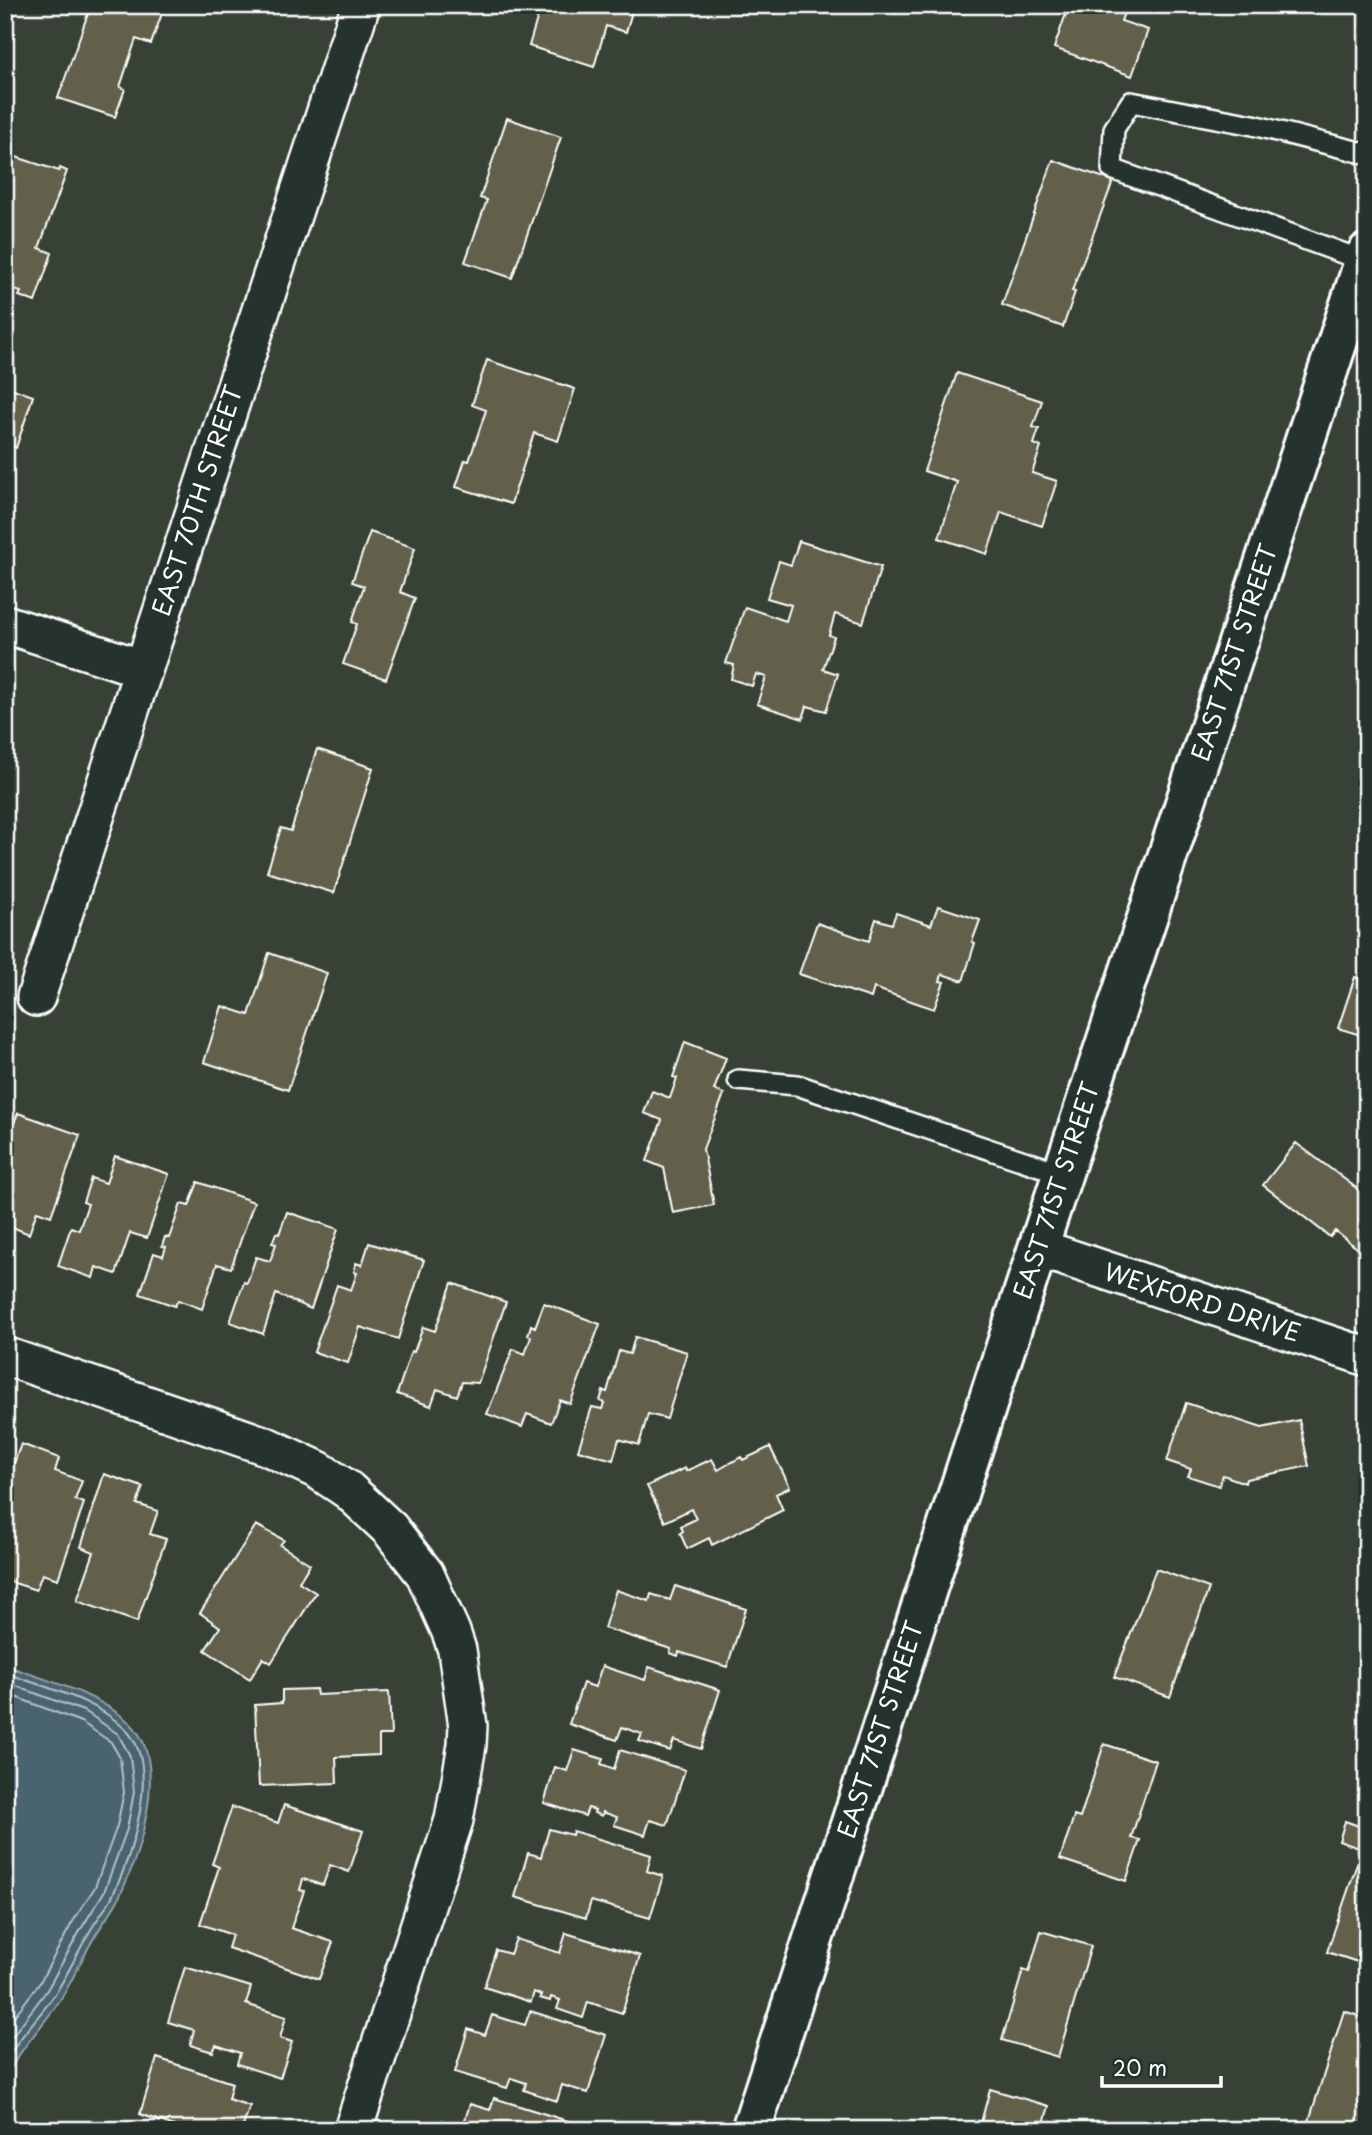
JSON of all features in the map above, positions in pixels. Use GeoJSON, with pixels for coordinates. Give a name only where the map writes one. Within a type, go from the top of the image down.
{"type":"FeatureCollection","features":[{"type":"Feature","properties":{"kind":"main road","name":"EAST 71ST STREET"},"geometry":{"type":"LineString","coordinates":[[751,2130],[1365,257]]}},
{"type":"Feature","properties":{"kind":"street","name":"EAST 70TH STREET"},"geometry":{"type":"LineString","coordinates":[[36,997],[361,5]]}},
{"type":"Feature","properties":{"kind":"street"},"geometry":{"type":"LineString","coordinates":[[5,624],[143,670]]}},
{"type":"Feature","properties":{"kind":"street","name":"WEXFORD DRIVE"},"geometry":{"type":"LineString","coordinates":[[1038,1248],[1367,1357]]}},
{"type":"Feature","properties":{"kind":"street"},"geometry":{"type":"LineString","coordinates":[[5,1356],[266,1446],[318,1470],[348,1490],[390,1529],[425,1574],[457,1650],[468,1726],[467,1745],[454,1820],[353,2130]]}},
{"type":"Feature","properties":{"kind":"lane"},"geometry":{"type":"LineString","coordinates":[[1365,257],[1112,169],[1115,129],[1131,102],[1253,125],[1367,154]]}},
{"type":"Feature","properties":{"kind":"lane"},"geometry":{"type":"LineString","coordinates":[[738,1080],[797,1085],[1063,1174]]}},
{"type":"Feature","properties":{"kind":"water"},"geometry":{"type":"Polygon","coordinates":[[[5,1665],[87,1695],[117,1712],[130,1723],[142,1740],[148,1761],[150,1785],[142,1836],[118,1900],[62,1997],[17,2058],[5,2080],[5,1665]]]}},
{"type":"Feature","properties":{"kind":"building"},"geometry":{"type":"Polygon","coordinates":[[[91,5],[165,5],[151,44],[136,39],[120,87],[125,89],[115,117],[58,98],[91,5]]]}},
{"type":"Feature","properties":{"kind":"building"},"geometry":{"type":"Polygon","coordinates":[[[541,5],[634,5],[626,32],[606,26],[594,67],[529,46],[541,5]]]}},
{"type":"Feature","properties":{"kind":"building"},"geometry":{"type":"Polygon","coordinates":[[[1069,5],[1127,5],[1121,21],[1148,30],[1132,76],[1054,48],[1069,5]]]}},
{"type":"Feature","properties":{"kind":"building"},"geometry":{"type":"Polygon","coordinates":[[[507,118],[561,137],[512,278],[465,262],[487,200],[480,198],[507,118]]]}},
{"type":"Feature","properties":{"kind":"building"},"geometry":{"type":"Polygon","coordinates":[[[13,156],[59,171],[60,168],[67,171],[39,248],[52,253],[35,302],[19,296],[21,292],[5,287],[5,179],[13,156]]]}},
{"type":"Feature","properties":{"kind":"building"},"geometry":{"type":"Polygon","coordinates":[[[1053,160],[1113,181],[1072,291],[1075,292],[1063,327],[1002,305],[1053,160]]]}},
{"type":"Feature","properties":{"kind":"building"},"geometry":{"type":"Polygon","coordinates":[[[487,360],[575,389],[558,441],[534,433],[511,504],[456,487],[465,460],[469,461],[486,410],[472,405],[487,360]]]}},
{"type":"Feature","properties":{"kind":"building"},"geometry":{"type":"Polygon","coordinates":[[[957,373],[1042,401],[1033,427],[1039,429],[1034,444],[1041,447],[1032,473],[1057,481],[1042,526],[1001,512],[987,554],[939,538],[957,482],[924,471],[957,373]]]}},
{"type":"Feature","properties":{"kind":"building"},"geometry":{"type":"Polygon","coordinates":[[[5,386],[33,396],[16,448],[5,444],[5,386]]]}},
{"type":"Feature","properties":{"kind":"building"},"geometry":{"type":"Polygon","coordinates":[[[370,532],[415,548],[400,592],[415,598],[386,679],[343,664],[357,624],[352,622],[364,586],[352,582],[370,532]]]}},
{"type":"Feature","properties":{"kind":"building"},"geometry":{"type":"Polygon","coordinates":[[[799,541],[881,567],[863,623],[835,614],[829,635],[834,637],[823,669],[838,674],[826,711],[807,706],[803,719],[757,704],[766,677],[756,674],[752,686],[731,679],[734,665],[726,663],[745,607],[786,621],[791,605],[767,598],[779,561],[791,565],[799,541]]]}},
{"type":"Feature","properties":{"kind":"building"},"geometry":{"type":"Polygon","coordinates":[[[317,749],[373,768],[334,893],[267,872],[281,828],[291,831],[317,749]]]}},
{"type":"Feature","properties":{"kind":"building"},"geometry":{"type":"Polygon","coordinates":[[[938,906],[980,920],[963,981],[942,974],[940,981],[944,982],[934,1009],[874,988],[871,998],[799,974],[817,923],[869,941],[876,919],[892,924],[896,913],[931,925],[938,906]]]}},
{"type":"Feature","properties":{"kind":"building"},"geometry":{"type":"Polygon","coordinates":[[[269,953],[327,973],[288,1090],[204,1062],[222,1006],[249,1015],[269,953]]]}},
{"type":"Feature","properties":{"kind":"building"},"geometry":{"type":"Polygon","coordinates":[[[1367,961],[1367,1037],[1338,1028],[1355,977],[1361,979],[1367,961]]]}},
{"type":"Feature","properties":{"kind":"building"},"geometry":{"type":"Polygon","coordinates":[[[685,1042],[726,1058],[714,1090],[724,1094],[703,1149],[714,1205],[673,1213],[664,1168],[647,1161],[662,1120],[644,1113],[652,1091],[670,1098],[677,1078],[673,1077],[685,1042]]]}},
{"type":"Feature","properties":{"kind":"building"},"geometry":{"type":"Polygon","coordinates":[[[18,1113],[80,1135],[51,1216],[37,1211],[29,1234],[10,1226],[5,1239],[5,1145],[18,1113]]]}},
{"type":"Feature","properties":{"kind":"building"},"geometry":{"type":"Polygon","coordinates":[[[1296,1143],[1367,1196],[1367,1256],[1335,1231],[1330,1237],[1263,1185],[1296,1143]]]}},
{"type":"Feature","properties":{"kind":"building"},"geometry":{"type":"Polygon","coordinates":[[[115,1156],[169,1174],[147,1238],[130,1233],[116,1274],[96,1267],[93,1278],[58,1266],[71,1227],[79,1230],[88,1204],[83,1202],[91,1178],[106,1183],[115,1156]]]}},
{"type":"Feature","properties":{"kind":"building"},"geometry":{"type":"Polygon","coordinates":[[[198,1182],[254,1202],[231,1268],[217,1264],[202,1309],[178,1300],[175,1306],[140,1294],[154,1253],[163,1256],[165,1237],[169,1238],[181,1204],[189,1206],[198,1182]]]}},
{"type":"Feature","properties":{"kind":"building"},"geometry":{"type":"Polygon","coordinates":[[[287,1212],[338,1229],[311,1309],[276,1294],[263,1334],[230,1322],[256,1257],[270,1261],[276,1244],[272,1243],[276,1233],[279,1234],[287,1212]]]}},
{"type":"Feature","properties":{"kind":"building"},"geometry":{"type":"Polygon","coordinates":[[[369,1243],[424,1260],[398,1339],[360,1327],[348,1363],[314,1352],[337,1285],[351,1290],[357,1273],[354,1272],[356,1263],[362,1265],[369,1243]]]}},
{"type":"Feature","properties":{"kind":"building"},"geometry":{"type":"Polygon","coordinates":[[[452,1283],[506,1302],[478,1383],[462,1382],[457,1396],[437,1389],[431,1406],[397,1394],[411,1351],[414,1352],[423,1327],[435,1331],[452,1283]]]}},
{"type":"Feature","properties":{"kind":"building"},"geometry":{"type":"Polygon","coordinates":[[[544,1303],[600,1324],[570,1404],[560,1400],[551,1423],[527,1414],[522,1427],[487,1414],[513,1349],[525,1354],[531,1337],[528,1335],[531,1325],[535,1327],[544,1303]]]}},
{"type":"Feature","properties":{"kind":"building"},"geometry":{"type":"Polygon","coordinates":[[[635,1337],[687,1352],[667,1419],[648,1414],[639,1445],[619,1439],[613,1460],[578,1450],[592,1407],[602,1409],[604,1403],[600,1401],[603,1391],[607,1392],[619,1351],[630,1354],[635,1337]]]}},
{"type":"Feature","properties":{"kind":"building"},"geometry":{"type":"Polygon","coordinates":[[[1186,1403],[1262,1428],[1299,1420],[1309,1466],[1246,1479],[1245,1483],[1223,1475],[1219,1486],[1188,1476],[1191,1469],[1167,1461],[1186,1403]]]}},
{"type":"Feature","properties":{"kind":"building"},"geometry":{"type":"Polygon","coordinates":[[[21,1444],[59,1458],[55,1471],[82,1481],[75,1500],[84,1503],[58,1579],[42,1574],[36,1590],[5,1580],[5,1531],[9,1520],[5,1519],[5,1488],[21,1444]]]}},
{"type":"Feature","properties":{"kind":"building"},"geometry":{"type":"Polygon","coordinates":[[[770,1447],[790,1487],[776,1494],[783,1510],[712,1545],[709,1538],[687,1549],[680,1533],[683,1531],[681,1526],[696,1519],[691,1509],[665,1522],[647,1486],[712,1459],[718,1470],[741,1457],[743,1460],[770,1447]]]}},
{"type":"Feature","properties":{"kind":"building"},"geometry":{"type":"Polygon","coordinates":[[[104,1474],[143,1487],[137,1504],[158,1511],[150,1534],[166,1539],[137,1622],[77,1601],[94,1552],[81,1547],[104,1474]]]}},
{"type":"Feature","properties":{"kind":"building"},"geometry":{"type":"Polygon","coordinates":[[[256,1525],[284,1540],[280,1545],[310,1564],[299,1582],[316,1593],[271,1663],[263,1658],[250,1679],[205,1650],[220,1627],[200,1613],[256,1525]]]}},
{"type":"Feature","properties":{"kind":"building"},"geometry":{"type":"Polygon","coordinates":[[[1156,1569],[1209,1588],[1170,1697],[1114,1677],[1156,1569]]]}},
{"type":"Feature","properties":{"kind":"building"},"geometry":{"type":"Polygon","coordinates":[[[675,1586],[746,1609],[727,1667],[679,1652],[678,1656],[670,1653],[671,1649],[604,1628],[616,1590],[649,1601],[651,1594],[670,1600],[675,1586]]]}},
{"type":"Feature","properties":{"kind":"building"},"geometry":{"type":"Polygon","coordinates":[[[602,1666],[645,1680],[649,1667],[720,1690],[701,1749],[674,1740],[670,1751],[639,1741],[642,1734],[622,1727],[617,1740],[569,1724],[583,1683],[595,1687],[602,1666]]]}},
{"type":"Feature","properties":{"kind":"building"},"geometry":{"type":"Polygon","coordinates":[[[316,1689],[317,1695],[389,1692],[391,1735],[379,1735],[379,1755],[336,1757],[337,1783],[259,1786],[255,1705],[282,1703],[282,1690],[316,1689]]]}},
{"type":"Feature","properties":{"kind":"building"},"geometry":{"type":"Polygon","coordinates":[[[1104,1744],[1156,1761],[1131,1838],[1140,1840],[1126,1881],[1060,1859],[1074,1816],[1080,1818],[1104,1744]]]}},
{"type":"Feature","properties":{"kind":"building"},"geometry":{"type":"Polygon","coordinates":[[[574,1750],[603,1759],[601,1764],[614,1769],[620,1750],[685,1770],[667,1825],[650,1820],[645,1835],[614,1825],[617,1817],[603,1812],[602,1816],[588,1808],[585,1816],[544,1803],[555,1767],[567,1771],[574,1750]]]}},
{"type":"Feature","properties":{"kind":"building"},"geometry":{"type":"Polygon","coordinates":[[[284,1805],[363,1831],[349,1872],[330,1865],[323,1885],[303,1879],[300,1890],[304,1891],[291,1928],[333,1942],[319,1979],[228,1948],[232,1935],[200,1924],[219,1867],[212,1864],[232,1807],[278,1823],[284,1805]]]}},
{"type":"Feature","properties":{"kind":"building"},"geometry":{"type":"Polygon","coordinates":[[[1345,1821],[1367,1829],[1367,1965],[1327,1952],[1362,1849],[1339,1841],[1345,1821]]]}},
{"type":"Feature","properties":{"kind":"building"},"geometry":{"type":"Polygon","coordinates":[[[549,1829],[572,1835],[573,1831],[651,1855],[647,1871],[663,1876],[650,1918],[591,1901],[586,1918],[515,1897],[528,1853],[541,1857],[549,1829]]]}},
{"type":"Feature","properties":{"kind":"building"},"geometry":{"type":"Polygon","coordinates":[[[1041,1931],[1091,1946],[1058,2057],[1002,2040],[1023,1970],[1029,1972],[1041,1931]]]}},
{"type":"Feature","properties":{"kind":"building"},"geometry":{"type":"Polygon","coordinates":[[[566,1933],[640,1956],[622,2013],[588,2002],[583,2018],[557,2009],[560,2000],[551,1997],[550,2001],[540,1998],[541,1995],[534,1992],[531,2002],[484,1987],[496,1950],[510,1954],[516,1939],[560,1953],[566,1933]]]}},
{"type":"Feature","properties":{"kind":"building"},"geometry":{"type":"Polygon","coordinates":[[[185,1967],[251,1987],[246,2004],[286,2017],[280,2038],[292,2042],[280,2078],[237,2064],[240,2053],[216,2045],[213,2052],[190,2045],[194,2030],[168,2022],[185,1967]]]}},
{"type":"Feature","properties":{"kind":"building"},"geometry":{"type":"Polygon","coordinates":[[[530,2011],[606,2035],[588,2093],[562,2085],[557,2101],[524,2090],[526,2083],[511,2078],[507,2088],[455,2072],[468,2029],[485,2035],[492,2015],[525,2025],[530,2011]]]}},
{"type":"Feature","properties":{"kind":"building"},"geometry":{"type":"Polygon","coordinates":[[[1344,2011],[1367,2019],[1365,2130],[1306,2130],[1344,2011]]]}},
{"type":"Feature","properties":{"kind":"building"},"geometry":{"type":"Polygon","coordinates":[[[157,2058],[232,2083],[228,2099],[250,2106],[243,2126],[255,2130],[186,2130],[140,2114],[157,2058]]]}},
{"type":"Feature","properties":{"kind":"building"},"geometry":{"type":"Polygon","coordinates":[[[990,2089],[1049,2106],[1042,2130],[979,2130],[990,2089]]]}},
{"type":"Feature","properties":{"kind":"building"},"geometry":{"type":"Polygon","coordinates":[[[494,2098],[577,2124],[575,2130],[439,2130],[442,2120],[463,2126],[470,2104],[490,2110],[494,2098]]]}}]}
